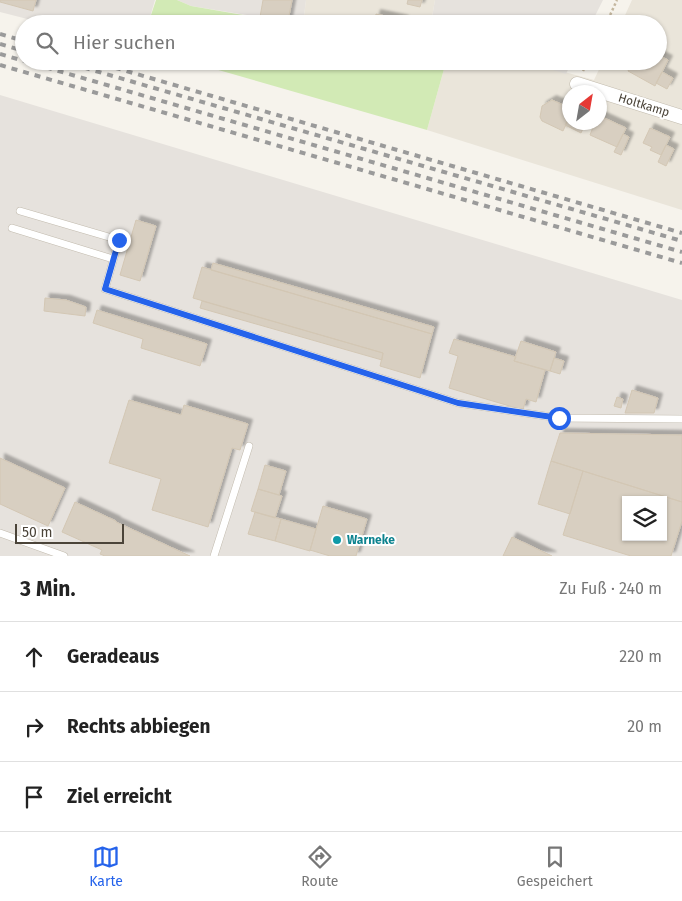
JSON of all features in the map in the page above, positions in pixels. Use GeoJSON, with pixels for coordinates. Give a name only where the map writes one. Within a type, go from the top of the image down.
{"type":"FeatureCollection","features":[{"type":"Feature","properties":{"kind":"street","name":"Holtkamp"},"geometry":{"type":"LineString","coordinates":[[576,84],[682,117]]}},
{"type":"Feature","properties":{"kind":"lane"},"geometry":{"type":"LineString","coordinates":[[20,211],[119,240],[105,289],[458,403],[559,418],[682,419]]}},
{"type":"Feature","properties":{"kind":"lane"},"geometry":{"type":"LineString","coordinates":[[12,228],[113,259]]}},
{"type":"Feature","properties":{"kind":"lane"},"geometry":{"type":"LineString","coordinates":[[214,556],[249,446]]}},
{"type":"Feature","properties":{"kind":"lane"},"geometry":{"type":"LineString","coordinates":[[0,533],[64,556]]}},
{"type":"Feature","properties":{"kind":"path"},"geometry":{"type":"LineString","coordinates":[[610,15],[617,0]]}},
{"type":"Feature","properties":{"kind":"shaded area"},"geometry":{"type":"Polygon","coordinates":[[[0,0],[155,0],[151,15],[15,16],[0,12],[0,0]]]}},
{"type":"Feature","properties":{"kind":"shaded area"},"geometry":{"type":"Polygon","coordinates":[[[177,0],[306,0],[304,15],[247,15],[191,6],[177,0]]]}},
{"type":"Feature","properties":{"kind":"shaded area"},"geometry":{"type":"Polygon","coordinates":[[[306,0],[435,0],[432,15],[304,15],[306,0]]]}},
{"type":"Feature","properties":{"kind":"shaded area"},"geometry":{"type":"Polygon","coordinates":[[[435,0],[603,0],[596,15],[432,15],[435,0]]]}},
{"type":"Feature","properties":{"kind":"shaded area"},"geometry":{"type":"Polygon","coordinates":[[[632,0],[682,0],[682,210],[427,130],[444,70],[557,70],[594,80],[599,70],[667,70],[667,15],[625,15],[632,0]]]}},
{"type":"Feature","properties":{"kind":"shaded area"},"geometry":{"type":"Polygon","coordinates":[[[553,70],[568,70],[566,74],[553,70]]]}},
{"type":"Feature","properties":{"kind":"shaded area"},"geometry":{"type":"Polygon","coordinates":[[[0,95],[682,300],[682,556],[0,556],[0,95]]]}},
{"type":"Feature","properties":{"kind":"green space"},"geometry":{"type":"Polygon","coordinates":[[[156,0],[177,0],[191,6],[243,15],[151,15],[156,0]]]}},
{"type":"Feature","properties":{"kind":"green space"},"geometry":{"type":"Polygon","coordinates":[[[218,70],[444,70],[427,130],[218,70]]]}},
{"type":"Feature","properties":{"kind":"building"},"geometry":{"type":"Polygon","coordinates":[[[0,0],[36,0],[33,11],[0,2],[0,0]]]}},
{"type":"Feature","properties":{"kind":"building"},"geometry":{"type":"Polygon","coordinates":[[[263,0],[292,0],[289,15],[260,15],[263,0]]]}},
{"type":"Feature","properties":{"kind":"building"},"geometry":{"type":"Polygon","coordinates":[[[408,0],[422,0],[420,7],[407,4],[408,0]]]}},
{"type":"Feature","properties":{"kind":"building"},"geometry":{"type":"Polygon","coordinates":[[[628,70],[663,70],[655,86],[628,70]]]}},
{"type":"Feature","properties":{"kind":"building"},"geometry":{"type":"Polygon","coordinates":[[[662,72],[673,78],[667,89],[656,83],[662,72]]]}},
{"type":"Feature","properties":{"kind":"building"},"geometry":{"type":"Polygon","coordinates":[[[552,100],[562,104],[563,131],[542,121],[540,117],[542,106],[552,100]]]}},
{"type":"Feature","properties":{"kind":"building"},"geometry":{"type":"Polygon","coordinates":[[[607,119],[626,128],[617,147],[590,135],[592,130],[607,130],[607,119]]]}},
{"type":"Feature","properties":{"kind":"building"},"geometry":{"type":"Polygon","coordinates":[[[650,128],[670,137],[661,155],[650,150],[652,147],[643,143],[650,128]]]}},
{"type":"Feature","properties":{"kind":"building"},"geometry":{"type":"Polygon","coordinates":[[[623,134],[629,137],[621,155],[614,152],[623,134]]]}},
{"type":"Feature","properties":{"kind":"building"},"geometry":{"type":"Polygon","coordinates":[[[666,145],[674,149],[666,166],[658,162],[666,145]]]}},
{"type":"Feature","properties":{"kind":"building"},"geometry":{"type":"Polygon","coordinates":[[[136,220],[156,226],[140,281],[120,275],[136,220]]]}},
{"type":"Feature","properties":{"kind":"building"},"geometry":{"type":"Polygon","coordinates":[[[213,263],[434,327],[432,334],[211,270],[213,263]]]}},
{"type":"Feature","properties":{"kind":"building"},"geometry":{"type":"Polygon","coordinates":[[[202,267],[432,334],[420,378],[380,366],[383,353],[193,298],[202,267]]]}},
{"type":"Feature","properties":{"kind":"building"},"geometry":{"type":"Polygon","coordinates":[[[45,298],[66,300],[86,307],[85,316],[44,311],[45,298]]]}},
{"type":"Feature","properties":{"kind":"building"},"geometry":{"type":"Polygon","coordinates":[[[202,301],[383,353],[382,360],[200,308],[202,301]]]}},
{"type":"Feature","properties":{"kind":"building"},"geometry":{"type":"Polygon","coordinates":[[[97,310],[207,344],[200,366],[141,348],[143,339],[93,323],[97,310]]]}},
{"type":"Feature","properties":{"kind":"building"},"geometry":{"type":"Polygon","coordinates":[[[454,339],[516,357],[514,361],[545,370],[536,402],[526,399],[523,410],[449,388],[458,356],[449,353],[454,339]]]}},
{"type":"Feature","properties":{"kind":"building"},"geometry":{"type":"Polygon","coordinates":[[[521,341],[556,352],[550,371],[514,361],[521,341]]]}},
{"type":"Feature","properties":{"kind":"building"},"geometry":{"type":"Polygon","coordinates":[[[554,358],[564,361],[560,374],[550,371],[554,358]]]}},
{"type":"Feature","properties":{"kind":"building"},"geometry":{"type":"Polygon","coordinates":[[[632,390],[658,398],[654,413],[625,413],[632,390]]]}},
{"type":"Feature","properties":{"kind":"building"},"geometry":{"type":"Polygon","coordinates":[[[617,397],[623,399],[621,408],[614,406],[617,397]]]}},
{"type":"Feature","properties":{"kind":"building"},"geometry":{"type":"Polygon","coordinates":[[[129,400],[181,415],[184,405],[248,424],[240,450],[232,448],[208,527],[152,510],[161,479],[109,463],[129,400]]]}},
{"type":"Feature","properties":{"kind":"building"},"geometry":{"type":"Polygon","coordinates":[[[560,433],[682,435],[682,502],[667,496],[551,461],[560,433]]]}},
{"type":"Feature","properties":{"kind":"building"},"geometry":{"type":"Polygon","coordinates":[[[0,458],[65,488],[48,526],[0,504],[0,458]]]}},
{"type":"Feature","properties":{"kind":"building"},"geometry":{"type":"Polygon","coordinates":[[[551,461],[583,471],[570,514],[538,504],[551,461]]]}},
{"type":"Feature","properties":{"kind":"building"},"geometry":{"type":"Polygon","coordinates":[[[265,465],[286,471],[279,495],[258,489],[265,465]]]}},
{"type":"Feature","properties":{"kind":"building"},"geometry":{"type":"Polygon","coordinates":[[[583,471],[663,496],[622,496],[622,541],[667,541],[667,497],[682,502],[682,521],[671,556],[631,556],[563,535],[583,471]]]}},
{"type":"Feature","properties":{"kind":"building"},"geometry":{"type":"Polygon","coordinates":[[[258,489],[282,496],[275,518],[251,511],[258,489]]]}},
{"type":"Feature","properties":{"kind":"building"},"geometry":{"type":"Polygon","coordinates":[[[75,502],[190,556],[105,556],[100,554],[102,550],[62,532],[75,502]]]}},
{"type":"Feature","properties":{"kind":"building","name":"Warneke"},"geometry":{"type":"Polygon","coordinates":[[[323,506],[367,519],[356,556],[330,556],[310,550],[323,506]]]}},
{"type":"Feature","properties":{"kind":"building"},"geometry":{"type":"Polygon","coordinates":[[[255,512],[281,519],[275,541],[248,534],[255,512]]]}},
{"type":"Feature","properties":{"kind":"building"},"geometry":{"type":"Polygon","coordinates":[[[281,519],[316,529],[310,551],[275,541],[281,519]]]}},
{"type":"Feature","properties":{"kind":"building"},"geometry":{"type":"Polygon","coordinates":[[[512,537],[552,556],[503,556],[512,537]]]}},
{"type":"Feature","properties":{"kind":"railway"},"geometry":{"type":"LineString","coordinates":[[0,34],[15,38]]}},
{"type":"Feature","properties":{"kind":"railway"},"geometry":{"type":"LineString","coordinates":[[0,44],[15,48]]}},
{"type":"Feature","properties":{"kind":"railway"},"geometry":{"type":"LineString","coordinates":[[0,54],[15,58]]}},
{"type":"Feature","properties":{"kind":"railway"},"geometry":{"type":"LineString","coordinates":[[0,65],[15,69]]}},
{"type":"Feature","properties":{"kind":"railway"},"geometry":{"type":"LineString","coordinates":[[17,70],[682,263]]}},
{"type":"Feature","properties":{"kind":"railway"},"geometry":{"type":"LineString","coordinates":[[55,70],[682,252]]}},
{"type":"Feature","properties":{"kind":"railway"},"geometry":{"type":"LineString","coordinates":[[92,70],[682,241]]}},
{"type":"Feature","properties":{"kind":"railway"},"geometry":{"type":"LineString","coordinates":[[123,70],[682,233]]}},
{"type":"Feature","properties":{"kind":"place","name":"Warneke"},"geometry":{"type":"Point","coordinates":[337,540]}},
{"type":"Feature","properties":{"kind":"route"},"geometry":{"type":"LineString","coordinates":[[119,240],[105,289],[458,403],[559,418]]}}]}
